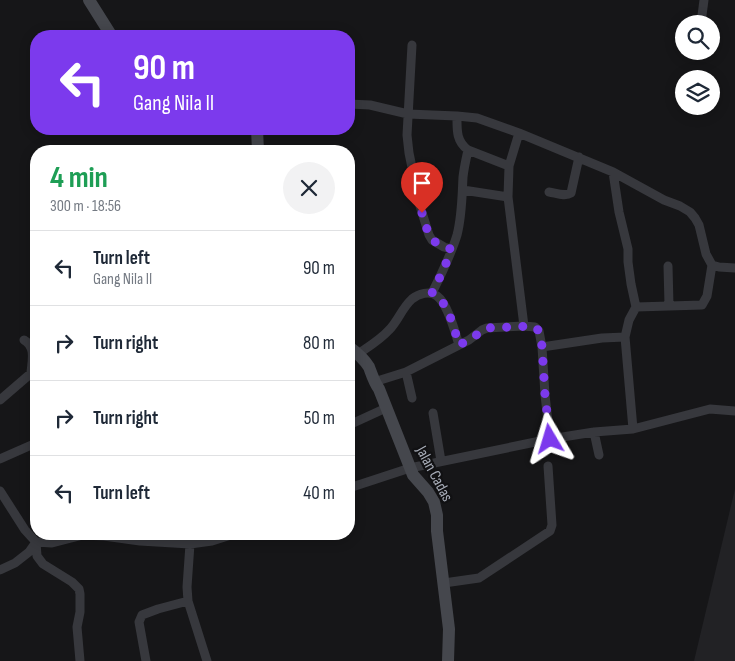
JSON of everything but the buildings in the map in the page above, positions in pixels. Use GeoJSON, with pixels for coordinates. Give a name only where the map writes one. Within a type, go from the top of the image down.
{"type":"FeatureCollection","features":[{"type":"Feature","properties":{"kind":"street"},"geometry":{"type":"LineString","coordinates":[[89,0],[108,30]]}},
{"type":"Feature","properties":{"kind":"street"},"geometry":{"type":"LineString","coordinates":[[703,15],[704,0]]}},
{"type":"Feature","properties":{"kind":"street"},"geometry":{"type":"LineString","coordinates":[[412,45],[407,135],[409,153],[420,206],[429,235],[432,240],[451,249]]}},
{"type":"Feature","properties":{"kind":"street"},"geometry":{"type":"LineString","coordinates":[[355,104],[370,105],[408,114],[477,118],[519,133],[613,172],[690,212],[699,225],[706,254],[712,265],[704,304],[636,307]]}},
{"type":"Feature","properties":{"kind":"street"},"geometry":{"type":"LineString","coordinates":[[457,116],[457,134],[459,140],[468,150],[509,166]]}},
{"type":"Feature","properties":{"kind":"street"},"geometry":{"type":"LineString","coordinates":[[519,133],[509,166],[508,197],[524,326]]}},
{"type":"Feature","properties":{"kind":"street"},"geometry":{"type":"LineString","coordinates":[[432,293],[444,269],[458,230],[464,168],[468,150]]}},
{"type":"Feature","properties":{"kind":"street"},"geometry":{"type":"LineString","coordinates":[[549,192],[561,195],[571,193],[579,158]]}},
{"type":"Feature","properties":{"kind":"street"},"geometry":{"type":"LineString","coordinates":[[613,172],[619,212],[628,249],[631,284],[636,307],[629,320],[625,338],[633,429]]}},
{"type":"Feature","properties":{"kind":"street"},"geometry":{"type":"LineString","coordinates":[[463,190],[508,197]]}},
{"type":"Feature","properties":{"kind":"street"},"geometry":{"type":"LineString","coordinates":[[712,265],[735,268]]}},
{"type":"Feature","properties":{"kind":"street"},"geometry":{"type":"LineString","coordinates":[[668,266],[669,306]]}},
{"type":"Feature","properties":{"kind":"street"},"geometry":{"type":"LineString","coordinates":[[355,349],[388,332],[412,299],[422,294],[432,293],[442,302],[452,323],[459,345]]}},
{"type":"Feature","properties":{"kind":"street"},"geometry":{"type":"LineString","coordinates":[[374,382],[406,372],[473,338],[484,329],[532,326],[537,329],[542,346],[550,439]]}},
{"type":"Feature","properties":{"kind":"street"},"geometry":{"type":"LineString","coordinates":[[542,346],[602,338],[625,338]]}},
{"type":"Feature","properties":{"kind":"street"},"geometry":{"type":"LineString","coordinates":[[24,340],[30,344]]}},
{"type":"Feature","properties":{"kind":"street","name":"Jalan Cadas"},"geometry":{"type":"LineString","coordinates":[[355,352],[368,366],[410,468],[417,481],[431,496],[436,507],[449,629],[448,661]]}},
{"type":"Feature","properties":{"kind":"street"},"geometry":{"type":"LineString","coordinates":[[406,372],[412,398]]}},
{"type":"Feature","properties":{"kind":"street"},"geometry":{"type":"LineString","coordinates":[[0,400],[30,374]]}},
{"type":"Feature","properties":{"kind":"street"},"geometry":{"type":"LineString","coordinates":[[355,422],[386,408]]}},
{"type":"Feature","properties":{"kind":"street"},"geometry":{"type":"LineString","coordinates":[[355,486],[410,468],[550,439],[594,432],[633,429],[710,409],[735,411]]}},
{"type":"Feature","properties":{"kind":"street"},"geometry":{"type":"LineString","coordinates":[[433,412],[441,462]]}},
{"type":"Feature","properties":{"kind":"street"},"geometry":{"type":"LineString","coordinates":[[594,432],[599,455]]}},
{"type":"Feature","properties":{"kind":"street"},"geometry":{"type":"LineString","coordinates":[[0,459],[30,446]]}},
{"type":"Feature","properties":{"kind":"street"},"geometry":{"type":"LineString","coordinates":[[444,583],[479,578],[550,530],[552,525],[548,466]]}},
{"type":"Feature","properties":{"kind":"street"},"geometry":{"type":"LineString","coordinates":[[0,491],[30,535]]}},
{"type":"Feature","properties":{"kind":"street"},"geometry":{"type":"LineString","coordinates":[[36,542],[52,543],[64,540]]}},
{"type":"Feature","properties":{"kind":"street"},"geometry":{"type":"LineString","coordinates":[[133,540],[190,544],[218,540]]}},
{"type":"Feature","properties":{"kind":"street"},"geometry":{"type":"LineString","coordinates":[[0,570],[15,563],[29,552],[36,542]]}},
{"type":"Feature","properties":{"kind":"street"},"geometry":{"type":"LineString","coordinates":[[36,542],[37,556],[43,564],[72,582],[80,594],[78,627],[80,661]]}},
{"type":"Feature","properties":{"kind":"street"},"geometry":{"type":"LineString","coordinates":[[190,544],[186,587],[188,601],[208,661]]}},
{"type":"Feature","properties":{"kind":"street"},"geometry":{"type":"LineString","coordinates":[[146,661],[139,622],[142,615],[188,601]]}},
{"type":"Feature","properties":{"kind":"shaded area"},"geometry":{"type":"Polygon","coordinates":[[[735,489],[735,661],[694,661],[735,489]]]}},
{"type":"Feature","properties":{"kind":"route"},"geometry":{"type":"LineString","coordinates":[[422,213],[432,240],[451,249],[444,269],[432,293],[442,302],[452,323],[459,345],[487,328],[532,326],[539,331],[550,439]]}}]}
